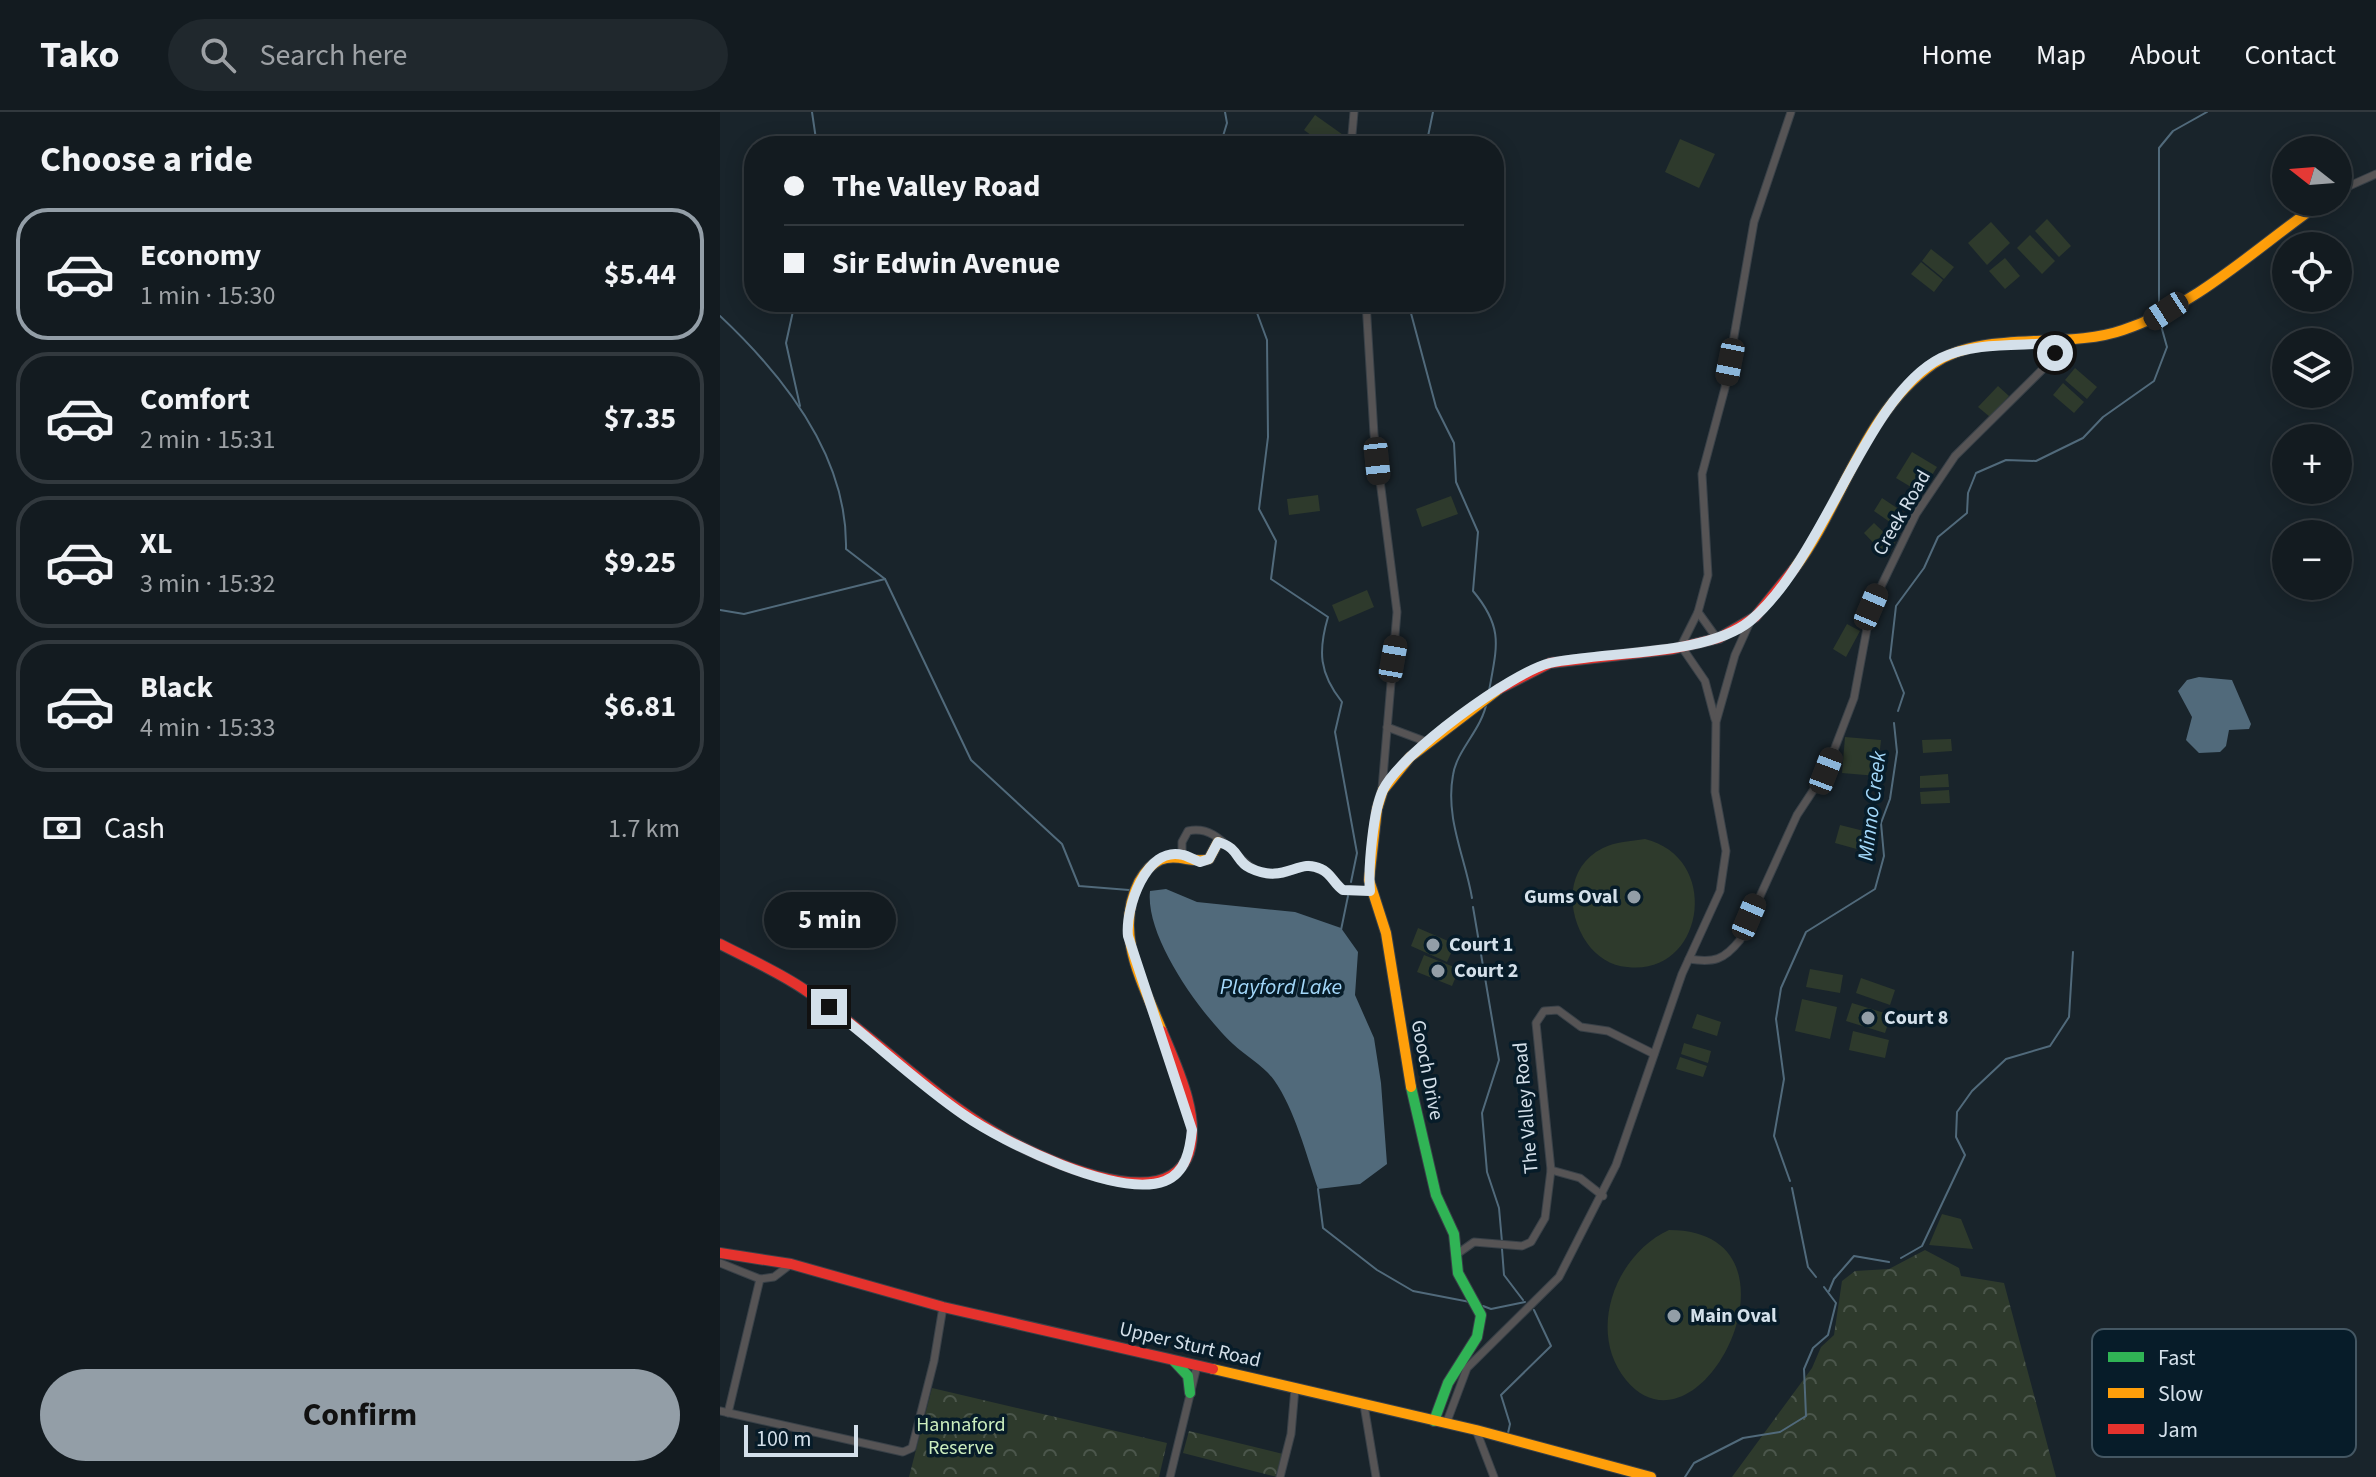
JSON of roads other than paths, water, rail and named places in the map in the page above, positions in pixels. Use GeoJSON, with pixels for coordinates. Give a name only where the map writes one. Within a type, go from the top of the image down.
{"type":"FeatureCollection","features":[{"type":"Feature","properties":{"kind":"street"},"geometry":{"type":"LineString","coordinates":[[1352,136],[1354,112]]}},
{"type":"Feature","properties":{"kind":"street"},"geometry":{"type":"LineString","coordinates":[[1681,646],[1698,612],[1708,575],[1702,474],[1725,388],[1754,222],[1791,112]]}},
{"type":"Feature","properties":{"kind":"street"},"geometry":{"type":"LineString","coordinates":[[2352,185],[2376,174]]}},
{"type":"Feature","properties":{"kind":"street"},"geometry":{"type":"LineString","coordinates":[[1382,791],[1395,772],[1427,742],[1493,694],[1548,664],[1681,646],[1735,632],[1751,621],[1788,578],[1816,538],[1884,417],[1938,359],[1958,352],[2054,343],[2116,333],[2152,319],[2239,266],[2300,216]]}},
{"type":"Feature","properties":{"kind":"street"},"geometry":{"type":"LineString","coordinates":[[1182,854],[1182,842],[1188,831],[1206,831],[1218,842],[1231,845],[1250,868],[1267,874],[1289,874],[1298,867],[1309,865],[1329,874],[1343,890],[1370,891],[1369,875],[1382,791],[1397,612],[1374,434],[1367,312]]}},
{"type":"Feature","properties":{"kind":"street","name":"Creek Road"},"geometry":{"type":"LineString","coordinates":[[1689,959],[1712,963],[1729,953],[1740,940],[1797,815],[1826,771],[1854,698],[1871,607],[1916,514],[1955,456],[2052,360],[2054,343]]}},
{"type":"Feature","properties":{"kind":"street"},"geometry":{"type":"LineString","coordinates":[[1698,612],[1716,637]]}},
{"type":"Feature","properties":{"kind":"street"},"geometry":{"type":"LineString","coordinates":[[1440,1422],[1467,1368],[1559,1277],[1603,1196],[1689,959],[1720,891],[1726,851],[1715,792],[1716,722],[1735,655],[1751,621]]}},
{"type":"Feature","properties":{"kind":"street"},"geometry":{"type":"LineString","coordinates":[[1681,646],[1705,681],[1716,722]]}},
{"type":"Feature","properties":{"kind":"street"},"geometry":{"type":"LineString","coordinates":[[1387,727],[1427,742]]}},
{"type":"Feature","properties":{"kind":"street"},"geometry":{"type":"LineString","coordinates":[[720,944],[804,989],[963,1115],[992,1132],[1076,1170],[1148,1184],[1165,1181],[1181,1168],[1190,1150],[1190,1115],[1134,957],[1127,927],[1135,892],[1144,874],[1158,861],[1182,854],[1200,862],[1209,859],[1218,842]]}},
{"type":"Feature","properties":{"kind":"street","name":"Gooch Drive"},"geometry":{"type":"LineString","coordinates":[[1370,891],[1385,926],[1410,1084],[1426,1156],[1438,1199],[1452,1227],[1459,1277],[1481,1310],[1482,1321],[1474,1341],[1448,1383],[1440,1422]]}},
{"type":"Feature","properties":{"kind":"street","name":"The Valley Road"},"geometry":{"type":"LineString","coordinates":[[1457,1254],[1474,1242],[1508,1245],[1531,1242],[1545,1218],[1551,1170],[1536,1023],[1540,1015],[1549,1009],[1558,1010],[1581,1027],[1608,1031],[1654,1054]]}},
{"type":"Feature","properties":{"kind":"street"},"geometry":{"type":"LineString","coordinates":[[1551,1170],[1580,1178],[1603,1196]]}},
{"type":"Feature","properties":{"kind":"street","name":"Upper Sturt Road"},"geometry":{"type":"LineString","coordinates":[[720,1253],[791,1264],[943,1307],[1476,1430],[1605,1472],[1651,1477]]}},
{"type":"Feature","properties":{"kind":"street"},"geometry":{"type":"LineString","coordinates":[[720,1263],[760,1279],[774,1277],[791,1264]]}},
{"type":"Feature","properties":{"kind":"street"},"geometry":{"type":"LineString","coordinates":[[760,1279],[724,1412],[903,1452],[912,1448],[934,1361],[943,1307]]}},
{"type":"Feature","properties":{"kind":"street"},"geometry":{"type":"LineString","coordinates":[[1172,1360],[1188,1376],[1190,1393]]}},
{"type":"Feature","properties":{"kind":"street"},"geometry":{"type":"LineString","coordinates":[[1170,1477],[1197,1366]]}},
{"type":"Feature","properties":{"kind":"street"},"geometry":{"type":"LineString","coordinates":[[1280,1477],[1291,1434],[1295,1388]]}},
{"type":"Feature","properties":{"kind":"street"},"geometry":{"type":"LineString","coordinates":[[1364,1405],[1376,1477]]}},
{"type":"Feature","properties":{"kind":"street"},"geometry":{"type":"LineString","coordinates":[[1476,1430],[1494,1477]]}},
{"type":"Feature","properties":{"kind":"water"},"geometry":{"type":"Polygon","coordinates":[[[2199,677],[2232,680],[2251,724],[2249,729],[2229,730],[2226,746],[2220,752],[2199,753],[2186,740],[2192,717],[2178,691],[2187,680],[2199,677]]]}},
{"type":"Feature","properties":{"kind":"water","name":"Playford Lake"},"geometry":{"type":"Polygon","coordinates":[[[1166,889],[1197,902],[1295,912],[1341,928],[1358,952],[1355,995],[1374,1038],[1387,1164],[1360,1184],[1318,1189],[1294,1118],[1274,1080],[1233,1044],[1205,1013],[1165,951],[1151,910],[1150,891],[1166,889]]]}},
{"type":"Feature","properties":{"kind":"waterway"},"geometry":{"type":"LineString","coordinates":[[812,112],[816,136]]}},
{"type":"Feature","properties":{"kind":"waterway"},"geometry":{"type":"LineString","coordinates":[[1223,136],[1227,123],[1225,112]]}},
{"type":"Feature","properties":{"kind":"waterway"},"geometry":{"type":"LineString","coordinates":[[1428,136],[1433,112]]}},
{"type":"Feature","properties":{"kind":"waterway","name":"Minno Creek"},"geometry":{"type":"LineString","coordinates":[[2159,307],[2159,148],[2173,131],[2207,112]]}},
{"type":"Feature","properties":{"kind":"waterway"},"geometry":{"type":"LineString","coordinates":[[793,312],[786,343],[800,406]]}},
{"type":"Feature","properties":{"kind":"waterway"},"geometry":{"type":"LineString","coordinates":[[1257,312],[1267,340],[1268,437],[1259,509],[1276,541],[1271,579],[1328,617],[1322,651],[1325,671],[1342,702],[1335,732],[1357,853],[1351,882]]}},
{"type":"Feature","properties":{"kind":"waterway"},"geometry":{"type":"LineString","coordinates":[[1411,312],[1436,407],[1454,443],[1456,482],[1478,532],[1473,591],[1490,616],[1496,638],[1489,691]]}},
{"type":"Feature","properties":{"kind":"waterway"},"geometry":{"type":"LineString","coordinates":[[720,316],[767,365],[808,421],[836,483],[844,515],[846,549],[885,579]]}},
{"type":"Feature","properties":{"kind":"waterway","name":"Minno Creek"},"geometry":{"type":"LineString","coordinates":[[1898,711],[1904,693],[1890,658],[1896,606],[1924,568],[1938,537],[1967,513],[1968,493],[1976,473],[2006,460],[2036,461],[2083,438],[2103,417],[2154,381],[2167,347],[2160,322]]}},
{"type":"Feature","properties":{"kind":"waterway"},"geometry":{"type":"LineString","coordinates":[[720,610],[744,614],[885,579],[971,760],[1062,844],[1079,886],[1129,890]]}},
{"type":"Feature","properties":{"kind":"waterway"},"geometry":{"type":"LineString","coordinates":[[1472,898],[1454,822],[1451,791],[1455,766],[1480,721],[1487,701]]}},
{"type":"Feature","properties":{"kind":"waterway","name":"Minno Creek"},"geometry":{"type":"LineString","coordinates":[[1790,1181],[1774,1136],[1784,1079],[1776,1019],[1781,988],[1806,932],[1875,889],[1884,856],[1881,823],[1890,799],[1897,752],[1894,723]]}},
{"type":"Feature","properties":{"kind":"waterway"},"geometry":{"type":"LineString","coordinates":[[1341,930],[1348,896]]}},
{"type":"Feature","properties":{"kind":"waterway"},"geometry":{"type":"LineString","coordinates":[[1473,907],[1499,1060],[1482,1113],[1487,1172],[1499,1208],[1502,1242]]}},
{"type":"Feature","properties":{"kind":"waterway"},"geometry":{"type":"LineString","coordinates":[[1901,1258],[1922,1246],[1965,1155],[1956,1137],[1957,1112],[1972,1091],[2006,1059],[2050,1046],[2069,1017],[2073,952]]}},
{"type":"Feature","properties":{"kind":"waterway","name":"Minno Creek"},"geometry":{"type":"LineString","coordinates":[[1792,1188],[1808,1267],[1816,1277]]}},
{"type":"Feature","properties":{"kind":"waterway"},"geometry":{"type":"LineString","coordinates":[[1318,1189],[1323,1228],[1377,1270],[1413,1291],[1470,1302]]}},
{"type":"Feature","properties":{"kind":"waterway"},"geometry":{"type":"LineString","coordinates":[[1502,1249],[1504,1275],[1523,1300]]}},
{"type":"Feature","properties":{"kind":"waterway"},"geometry":{"type":"LineString","coordinates":[[1829,1291],[1834,1279],[1854,1256],[1889,1262]]}},
{"type":"Feature","properties":{"kind":"waterway","name":"Minno Creek"},"geometry":{"type":"LineString","coordinates":[[1685,1477],[1694,1463],[1743,1438],[1780,1432],[1806,1416],[1804,1369],[1813,1348],[1828,1335],[1836,1303],[1824,1287]]}},
{"type":"Feature","properties":{"kind":"waterway"},"geometry":{"type":"LineString","coordinates":[[1483,1306],[1491,1309],[1525,1302]]}},
{"type":"Feature","properties":{"kind":"waterway"},"geometry":{"type":"LineString","coordinates":[[1508,1433],[1510,1424],[1501,1395],[1551,1346],[1534,1310]]}},
{"type":"Feature","properties":{"kind":"place","name":"Gums Oval"},"geometry":{"type":"Point","coordinates":[1634,897]}},
{"type":"Feature","properties":{"kind":"place","name":"Court 1"},"geometry":{"type":"Point","coordinates":[1433,945]}},
{"type":"Feature","properties":{"kind":"place","name":"Court 2"},"geometry":{"type":"Point","coordinates":[1438,971]}},
{"type":"Feature","properties":{"kind":"place","name":"Court 8"},"geometry":{"type":"Point","coordinates":[1868,1018]}},
{"type":"Feature","properties":{"kind":"place","name":"Main Oval"},"geometry":{"type":"Point","coordinates":[1674,1316]}},
{"type":"Feature","properties":{"kind":"park label","name":"Hannaford Reserve"},"geometry":{"type":"Point","coordinates":[961,1436]}}]}
